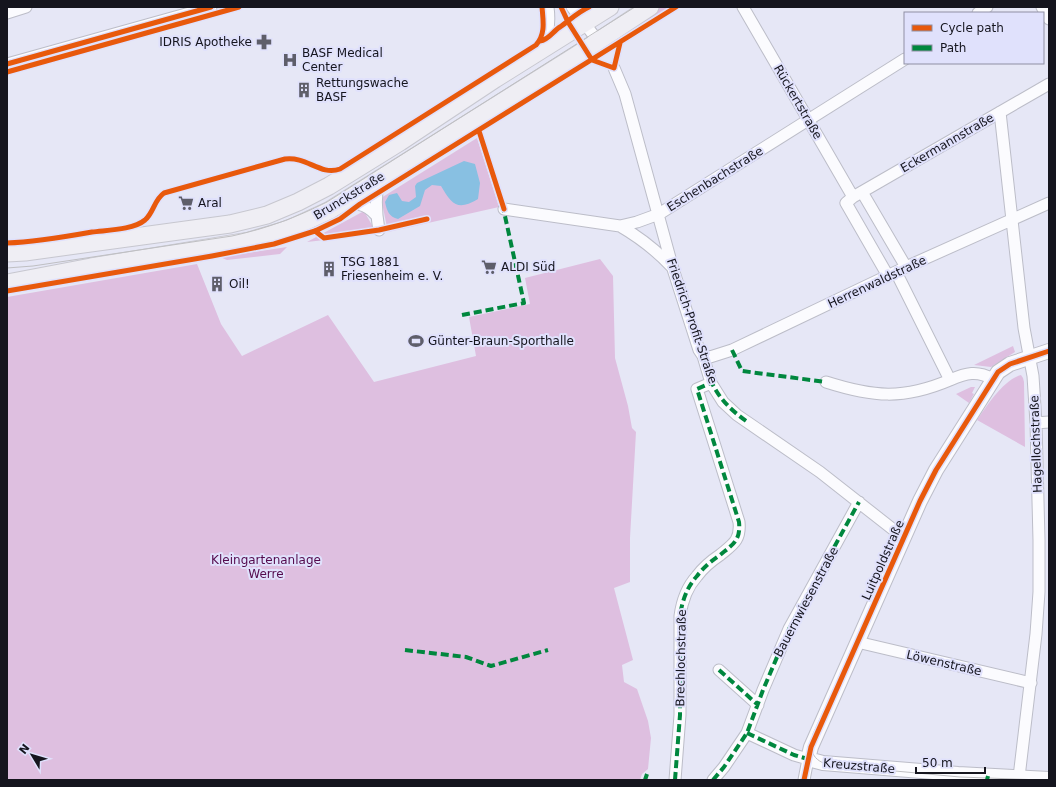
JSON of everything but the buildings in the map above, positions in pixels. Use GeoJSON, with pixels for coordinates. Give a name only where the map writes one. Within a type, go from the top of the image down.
{"type":"FeatureCollection","features":[{"type":"Feature","properties":{"kind":"main road","name":"Brunckstraße"},"geometry":{"type":"LineString","coordinates":[[7,253],[25,252],[230,224],[279,210],[329,186],[400,142],[540,50],[610,7]]}},
{"type":"Feature","properties":{"kind":"main road","name":"Brunckstraße"},"geometry":{"type":"LineString","coordinates":[[7,282],[249,242],[289,229],[330,210],[650,7]]}},
{"type":"Feature","properties":{"kind":"street"},"geometry":{"type":"LineString","coordinates":[[7,12],[26,7]]}},
{"type":"Feature","properties":{"kind":"street"},"geometry":{"type":"LineString","coordinates":[[7,64],[211,7]]}},
{"type":"Feature","properties":{"kind":"street"},"geometry":{"type":"LineString","coordinates":[[540,50],[545,43],[548,32],[548,7]]}},
{"type":"Feature","properties":{"kind":"street"},"geometry":{"type":"LineString","coordinates":[[572,7],[598,41]]}},
{"type":"Feature","properties":{"kind":"street","name":"Rückertstraße"},"geometry":{"type":"LineString","coordinates":[[743,7],[897,272],[950,380]]}},
{"type":"Feature","properties":{"kind":"street"},"geometry":{"type":"LineString","coordinates":[[1042,7],[1049,19]]}},
{"type":"Feature","properties":{"kind":"street","name":"Eschenbachstraße"},"geometry":{"type":"LineString","coordinates":[[504,209],[620,226],[659,214],[904,61]]}},
{"type":"Feature","properties":{"kind":"street","name":"Friedrich-Profit-Straße"},"geometry":{"type":"LineString","coordinates":[[614,68],[625,94],[673,269],[711,383],[723,402],[737,415],[820,472],[904,538]]}},
{"type":"Feature","properties":{"kind":"street","name":"Eckermannstraße"},"geometry":{"type":"LineString","coordinates":[[854,197],[1049,84]]}},
{"type":"Feature","properties":{"kind":"street","name":"Hagellochstraße"},"geometry":{"type":"LineString","coordinates":[[1000,112],[1024,328],[1033,376],[1044,539],[1031,683],[1019,778]]}},
{"type":"Feature","properties":{"kind":"street"},"geometry":{"type":"LineString","coordinates":[[379,179],[377,187],[376,215],[379,230]]}},
{"type":"Feature","properties":{"kind":"street","name":"Rückertstraße"},"geometry":{"type":"LineString","coordinates":[[854,197],[897,272]]}},
{"type":"Feature","properties":{"kind":"street","name":"Herrenwaldstraße"},"geometry":{"type":"LineString","coordinates":[[703,356],[710,357],[732,350],[897,272],[1049,203]]}},
{"type":"Feature","properties":{"kind":"street"},"geometry":{"type":"LineString","coordinates":[[330,210],[360,204],[370,208],[376,215]]}},
{"type":"Feature","properties":{"kind":"street"},"geometry":{"type":"LineString","coordinates":[[620,226],[661,255],[673,269]]}},
{"type":"Feature","properties":{"kind":"street"},"geometry":{"type":"LineString","coordinates":[[7,245],[25,252]]}},
{"type":"Feature","properties":{"kind":"street"},"geometry":{"type":"LineString","coordinates":[[1030,357],[1049,351]]}},
{"type":"Feature","properties":{"kind":"street","name":"Luitpoldstraße"},"geometry":{"type":"LineString","coordinates":[[804,780],[811,748],[920,501],[936,470],[998,372],[1010,364],[1030,357]]}},
{"type":"Feature","properties":{"kind":"street"},"geometry":{"type":"LineString","coordinates":[[826,382],[851,390],[880,394],[906,394],[923,390],[962,374],[984,374],[993,379]]}},
{"type":"Feature","properties":{"kind":"street","name":"Brechlochstraße"},"geometry":{"type":"LineString","coordinates":[[675,780],[680,715],[680,616],[682,603],[688,589],[696,577],[716,558],[732,546],[736,541],[740,529],[697,389],[711,383]]}},
{"type":"Feature","properties":{"kind":"street"},"geometry":{"type":"LineString","coordinates":[[1036,423],[1049,422]]}},
{"type":"Feature","properties":{"kind":"street","name":"Bauernwiesenstraße"},"geometry":{"type":"LineString","coordinates":[[713,780],[724,767],[747,733],[789,629],[859,502]]}},
{"type":"Feature","properties":{"kind":"street","name":"Löwenstraße"},"geometry":{"type":"LineString","coordinates":[[857,642],[1031,683]]}},
{"type":"Feature","properties":{"kind":"street"},"geometry":{"type":"LineString","coordinates":[[719,670],[758,705]]}},
{"type":"Feature","properties":{"kind":"street","name":"Kreuzstraße"},"geometry":{"type":"LineString","coordinates":[[747,733],[794,755],[823,763],[987,778],[1049,779]]}},
{"type":"Feature","properties":{"kind":"green space"},"geometry":{"type":"Polygon","coordinates":[[[661,7],[672,7],[483,125],[480,120],[661,7]]]}},
{"type":"Feature","properties":{"kind":"green space"},"geometry":{"type":"Polygon","coordinates":[[[477,138],[499,207],[388,232],[381,198],[477,138]]]}},
{"type":"Feature","properties":{"kind":"green space"},"geometry":{"type":"Polygon","coordinates":[[[364,211],[377,234],[307,242],[364,211]]]}},
{"type":"Feature","properties":{"kind":"green space"},"geometry":{"type":"Polygon","coordinates":[[[287,247],[280,254],[227,260],[220,257],[287,247]]]}},
{"type":"Feature","properties":{"kind":"green space","name":"Kleingartenanlage Werre"},"geometry":{"type":"Polygon","coordinates":[[[600,259],[613,276],[615,358],[628,406],[632,428],[636,432],[630,538],[630,582],[614,588],[633,660],[622,665],[624,682],[637,689],[648,721],[651,738],[648,769],[642,774],[640,780],[7,780],[7,297],[197,264],[221,324],[242,356],[328,315],[374,382],[476,356],[469,317],[530,304],[525,278],[600,259]]]}},
{"type":"Feature","properties":{"kind":"green space"},"geometry":{"type":"Polygon","coordinates":[[[1013,346],[1015,352],[991,367],[974,365],[1013,346]]]}},
{"type":"Feature","properties":{"kind":"green space"},"geometry":{"type":"Polygon","coordinates":[[[1021,375],[1024,382],[1025,447],[977,420],[1002,388],[1008,382],[1021,375]]]}},
{"type":"Feature","properties":{"kind":"green space"},"geometry":{"type":"Polygon","coordinates":[[[971,387],[975,387],[972,393],[974,394],[969,403],[956,394],[971,387]]]}},
{"type":"Feature","properties":{"kind":"water"},"geometry":{"type":"Polygon","coordinates":[[[464,161],[475,164],[480,183],[478,199],[465,205],[456,204],[452,202],[441,186],[432,185],[425,190],[420,206],[398,219],[392,217],[389,213],[385,202],[389,195],[397,193],[402,201],[409,202],[416,197],[415,186],[417,183],[464,161]]]}},
{"type":"Feature","properties":{"kind":"tram line"},"geometry":{"type":"LineString","coordinates":[[7,268],[33,266],[232,236],[258,230],[292,218],[327,202],[635,7]]}},
{"type":"Feature","properties":{"kind":"tram line"},"geometry":{"type":"LineString","coordinates":[[1042,780],[960,777],[830,765],[819,761],[816,758],[813,754],[811,745],[813,734],[933,469],[996,372],[1008,363],[1049,349]]}},
{"type":"Feature","properties":{"kind":"marked path"},"geometry":{"type":"LineString","coordinates":[[462,315],[524,303],[503,207]]}},
{"type":"Feature","properties":{"kind":"marked path"},"geometry":{"type":"LineString","coordinates":[[732,350],[742,371],[826,382]]}},
{"type":"Feature","properties":{"kind":"marked path"},"geometry":{"type":"LineString","coordinates":[[703,356],[711,380],[719,395],[732,410],[749,423]]}},
{"type":"Feature","properties":{"kind":"marked path"},"geometry":{"type":"LineString","coordinates":[[675,780],[680,715],[680,616],[682,605],[693,580],[707,565],[735,542],[739,534],[739,522],[697,389],[711,383]]}},
{"type":"Feature","properties":{"kind":"marked path"},"geometry":{"type":"LineString","coordinates":[[713,780],[724,767],[747,733],[763,690],[789,629],[859,502]]}},
{"type":"Feature","properties":{"kind":"marked path"},"geometry":{"type":"LineString","coordinates":[[405,650],[466,657],[491,666],[548,650]]}},
{"type":"Feature","properties":{"kind":"marked path"},"geometry":{"type":"LineString","coordinates":[[719,670],[758,705]]}},
{"type":"Feature","properties":{"kind":"marked path"},"geometry":{"type":"LineString","coordinates":[[747,733],[794,755],[808,759]]}},
{"type":"Feature","properties":{"kind":"marked path"},"geometry":{"type":"LineString","coordinates":[[645,780],[647,774]]}},
{"type":"Feature","properties":{"kind":"marked path"},"geometry":{"type":"LineString","coordinates":[[987,780],[988,776]]}},
{"type":"Feature","properties":{"kind":"cycle path"},"geometry":{"type":"LineString","coordinates":[[7,64],[211,7]]}},
{"type":"Feature","properties":{"kind":"cycle path"},"geometry":{"type":"LineString","coordinates":[[7,72],[239,7]]}},
{"type":"Feature","properties":{"kind":"cycle path"},"geometry":{"type":"LineString","coordinates":[[7,243],[29,242],[134,226],[148,217],[158,199],[164,193],[285,159],[300,160],[326,170],[340,169],[536,45],[543,32],[542,7]]}},
{"type":"Feature","properties":{"kind":"cycle path"},"geometry":{"type":"LineString","coordinates":[[561,7],[568,22],[592,60],[614,68],[620,43]]}},
{"type":"Feature","properties":{"kind":"cycle path"},"geometry":{"type":"LineString","coordinates":[[540,41],[546,39],[574,16],[589,7]]}},
{"type":"Feature","properties":{"kind":"cycle path"},"geometry":{"type":"LineString","coordinates":[[7,291],[274,244],[315,231],[340,219],[360,204],[676,7]]}},
{"type":"Feature","properties":{"kind":"cycle path"},"geometry":{"type":"LineString","coordinates":[[479,131],[504,209]]}},
{"type":"Feature","properties":{"kind":"cycle path"},"geometry":{"type":"LineString","coordinates":[[315,231],[324,238],[379,230],[427,219]]}},
{"type":"Feature","properties":{"kind":"cycle path"},"geometry":{"type":"LineString","coordinates":[[804,780],[811,747],[920,501],[936,470],[998,372],[1010,364],[1049,351]]}},
{"type":"Feature","properties":{"kind":"place","name":"IDRIS Apotheke"},"geometry":{"type":"Point","coordinates":[264,42]}},
{"type":"Feature","properties":{"kind":"place","name":"BASF Medical Center"},"geometry":{"type":"Point","coordinates":[290,60]}},
{"type":"Feature","properties":{"kind":"place","name":"Rettungswache BASF"},"geometry":{"type":"Point","coordinates":[304,90]}},
{"type":"Feature","properties":{"kind":"place","name":"Aral"},"geometry":{"type":"Point","coordinates":[186,203]}},
{"type":"Feature","properties":{"kind":"place","name":"ALDI Süd"},"geometry":{"type":"Point","coordinates":[489,267]}},
{"type":"Feature","properties":{"kind":"place","name":"TSG 1881 Friesenheim e. V."},"geometry":{"type":"Point","coordinates":[329,269]}},
{"type":"Feature","properties":{"kind":"place","name":"Oil!"},"geometry":{"type":"Point","coordinates":[217,284]}},
{"type":"Feature","properties":{"kind":"place","name":"Günter-Braun-Sporthalle"},"geometry":{"type":"Point","coordinates":[416,341]}}]}
